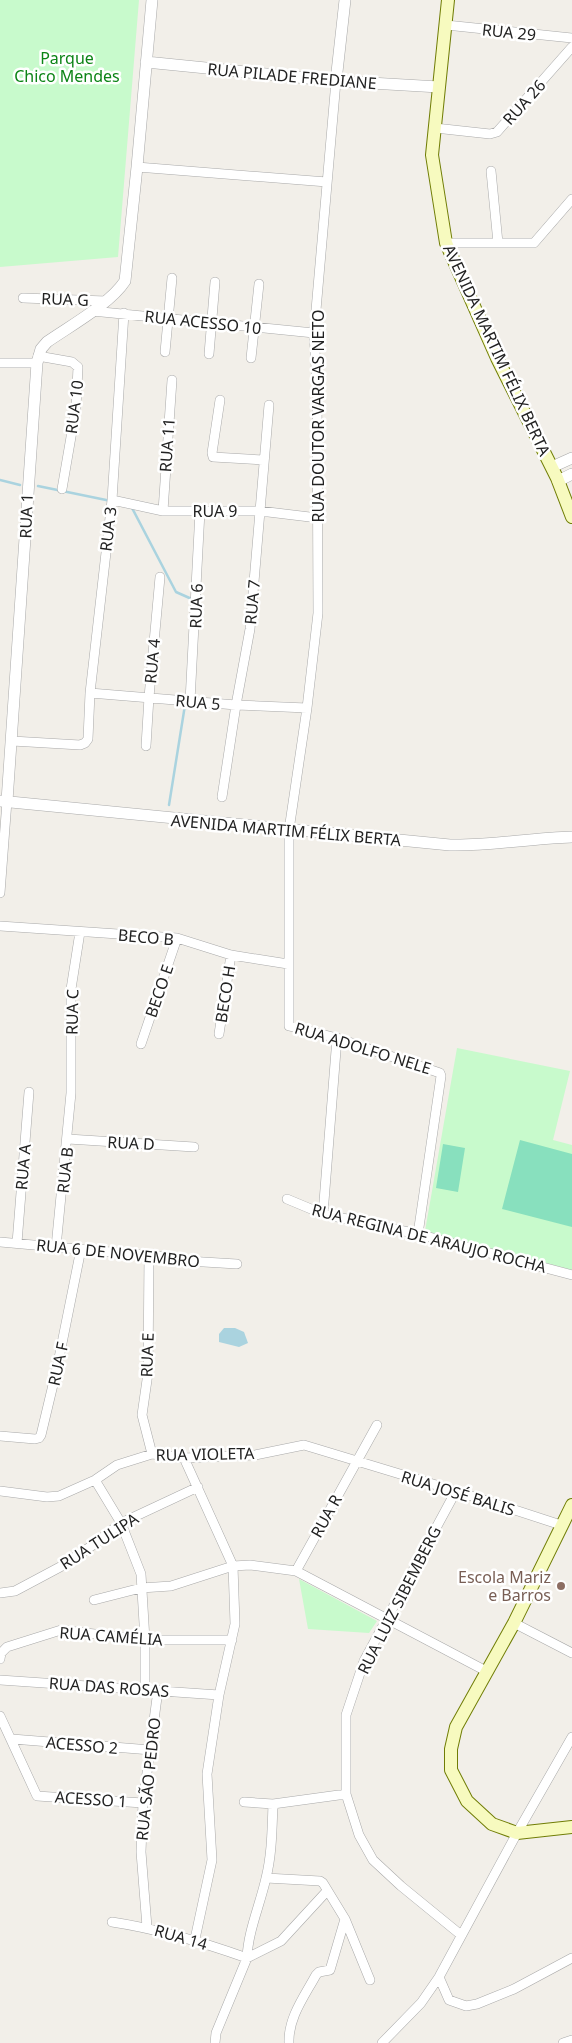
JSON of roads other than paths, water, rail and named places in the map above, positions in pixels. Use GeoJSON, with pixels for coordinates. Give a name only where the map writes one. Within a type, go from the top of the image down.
{"type":"FeatureCollection","features":[{"type":"Feature","properties":{"kind":"main road","name":"AVENIDA MARTIM FÉLIX BERTA"},"geometry":{"type":"LineString","coordinates":[[448,0],[432,155],[446,243],[497,358],[552,467],[572,518]]}},
{"type":"Feature","properties":{"kind":"main road"},"geometry":{"type":"LineString","coordinates":[[572,1505],[514,1623],[456,1727],[451,1749],[452,1770],[467,1801],[492,1824],[517,1834],[572,1827]]}},
{"type":"Feature","properties":{"kind":"street"},"geometry":{"type":"LineString","coordinates":[[0,362],[37,360],[47,342],[106,301],[119,289],[124,281],[138,167],[152,0]]}},
{"type":"Feature","properties":{"kind":"street","name":"RUA DOUTOR VARGAS NETO"},"geometry":{"type":"LineString","coordinates":[[289,830],[318,613],[317,386],[314,333],[344,0]]}},
{"type":"Feature","properties":{"kind":"street","name":"RUA 29"},"geometry":{"type":"LineString","coordinates":[[446,25],[572,38]]}},
{"type":"Feature","properties":{"kind":"street","name":"RUA 26"},"geometry":{"type":"LineString","coordinates":[[435,128],[490,134],[497,132],[572,47]]}},
{"type":"Feature","properties":{"kind":"street","name":"RUA PILADE FREDIANE"},"geometry":{"type":"LineString","coordinates":[[146,62],[336,81],[439,87]]}},
{"type":"Feature","properties":{"kind":"street"},"geometry":{"type":"LineString","coordinates":[[138,167],[327,182]]}},
{"type":"Feature","properties":{"kind":"street"},"geometry":{"type":"LineString","coordinates":[[491,171],[498,243]]}},
{"type":"Feature","properties":{"kind":"street"},"geometry":{"type":"LineString","coordinates":[[446,243],[534,243],[572,199]]}},
{"type":"Feature","properties":{"kind":"street"},"geometry":{"type":"LineString","coordinates":[[165,352],[172,278]]}},
{"type":"Feature","properties":{"kind":"street"},"geometry":{"type":"LineString","coordinates":[[209,354],[215,282]]}},
{"type":"Feature","properties":{"kind":"street"},"geometry":{"type":"LineString","coordinates":[[251,358],[259,284]]}},
{"type":"Feature","properties":{"kind":"street","name":"RUA G"},"geometry":{"type":"LineString","coordinates":[[23,298],[106,301]]}},
{"type":"Feature","properties":{"kind":"street","name":"RUA ACESSO 10"},"geometry":{"type":"LineString","coordinates":[[92,311],[314,333]]}},
{"type":"Feature","properties":{"kind":"street","name":"RUA 3"},"geometry":{"type":"LineString","coordinates":[[12,741],[80,745],[88,739],[90,693],[112,500],[124,314]]}},
{"type":"Feature","properties":{"kind":"street","name":"RUA 10"},"geometry":{"type":"LineString","coordinates":[[37,360],[72,362],[78,367],[76,408],[62,489]]}},
{"type":"Feature","properties":{"kind":"street","name":"RUA 1"},"geometry":{"type":"LineString","coordinates":[[3,801],[12,741],[37,360]]}},
{"type":"Feature","properties":{"kind":"street","name":"RUA 11"},"geometry":{"type":"LineString","coordinates":[[163,511],[172,380]]}},
{"type":"Feature","properties":{"kind":"street"},"geometry":{"type":"LineString","coordinates":[[220,400],[213,457],[263,460]]}},
{"type":"Feature","properties":{"kind":"street","name":"RUA 7"},"geometry":{"type":"LineString","coordinates":[[222,797],[250,629],[269,405]]}},
{"type":"Feature","properties":{"kind":"street"},"geometry":{"type":"LineString","coordinates":[[552,467],[572,458]]}},
{"type":"Feature","properties":{"kind":"street"},"geometry":{"type":"LineString","coordinates":[[558,481],[572,474]]}},
{"type":"Feature","properties":{"kind":"street","name":"RUA 9"},"geometry":{"type":"LineString","coordinates":[[112,500],[163,511],[260,511],[318,518]]}},
{"type":"Feature","properties":{"kind":"street","name":"RUA 6"},"geometry":{"type":"LineString","coordinates":[[190,701],[200,512]]}},
{"type":"Feature","properties":{"kind":"street","name":"RUA 4"},"geometry":{"type":"LineString","coordinates":[[146,746],[160,577]]}},
{"type":"Feature","properties":{"kind":"street","name":"RUA 5"},"geometry":{"type":"LineString","coordinates":[[90,693],[236,705],[306,708]]}},
{"type":"Feature","properties":{"kind":"street"},"geometry":{"type":"LineString","coordinates":[[0,893],[3,801]]}},
{"type":"Feature","properties":{"kind":"street","name":"AVENIDA MARTIM FÉLIX BERTA"},"geometry":{"type":"LineString","coordinates":[[3,801],[450,845],[487,845],[539,838],[572,837]]}},
{"type":"Feature","properties":{"kind":"street","name":"RUA ADOLFO NELE"},"geometry":{"type":"LineString","coordinates":[[289,830],[288,1026],[337,1038],[440,1072],[441,1076],[418,1234]]}},
{"type":"Feature","properties":{"kind":"street","name":"BECO B"},"geometry":{"type":"LineString","coordinates":[[0,926],[177,938],[231,955],[288,964]]}},
{"type":"Feature","properties":{"kind":"street","name":"RUA C"},"geometry":{"type":"LineString","coordinates":[[72,1094],[71,989],[80,932]]}},
{"type":"Feature","properties":{"kind":"street","name":"BECO E"},"geometry":{"type":"LineString","coordinates":[[140,1044],[177,938]]}},
{"type":"Feature","properties":{"kind":"street","name":"BECO H"},"geometry":{"type":"LineString","coordinates":[[219,1034],[231,955]]}},
{"type":"Feature","properties":{"kind":"street"},"geometry":{"type":"LineString","coordinates":[[323,1214],[337,1038]]}},
{"type":"Feature","properties":{"kind":"street","name":"RUA A"},"geometry":{"type":"LineString","coordinates":[[17,1243],[29,1092]]}},
{"type":"Feature","properties":{"kind":"street","name":"RUA B"},"geometry":{"type":"LineString","coordinates":[[56,1247],[72,1094]]}},
{"type":"Feature","properties":{"kind":"street","name":"RUA D"},"geometry":{"type":"LineString","coordinates":[[68,1139],[194,1147]]}},
{"type":"Feature","properties":{"kind":"street","name":"RUA REGINA DE ARAUJO ROCHA"},"geometry":{"type":"LineString","coordinates":[[287,1199],[323,1214],[418,1234],[572,1275]]}},
{"type":"Feature","properties":{"kind":"street","name":"RUA 6 DE NOVEMBRO"},"geometry":{"type":"LineString","coordinates":[[0,1242],[149,1255],[187,1262],[237,1264]]}},
{"type":"Feature","properties":{"kind":"street","name":"RUA F"},"geometry":{"type":"LineString","coordinates":[[0,1436],[35,1439],[41,1435],[57,1368],[81,1249]]}},
{"type":"Feature","properties":{"kind":"street","name":"RUA E"},"geometry":{"type":"LineString","coordinates":[[149,1255],[148,1374],[142,1415],[152,1454]]}},
{"type":"Feature","properties":{"kind":"street","name":"RUA R"},"geometry":{"type":"LineString","coordinates":[[296,1571],[377,1425]]}},
{"type":"Feature","properties":{"kind":"street","name":"RUA VIOLETA"},"geometry":{"type":"LineString","coordinates":[[0,1491],[59,1496],[95,1480],[117,1465],[152,1454],[184,1458],[255,1455],[304,1445],[356,1462]]}},
{"type":"Feature","properties":{"kind":"street"},"geometry":{"type":"LineString","coordinates":[[184,1458],[233,1566],[235,1624],[219,1695],[207,1774],[212,1860],[195,1939]]}},
{"type":"Feature","properties":{"kind":"street","name":"RUA JOSÉ BALIS"},"geometry":{"type":"LineString","coordinates":[[356,1462],[456,1491],[561,1525]]}},
{"type":"Feature","properties":{"kind":"street"},"geometry":{"type":"LineString","coordinates":[[95,1480],[121,1523],[140,1574],[145,1640],[145,1690]]}},
{"type":"Feature","properties":{"kind":"street","name":"RUA TULIPA"},"geometry":{"type":"LineString","coordinates":[[0,1593],[15,1591],[93,1545],[121,1523],[198,1487]]}},
{"type":"Feature","properties":{"kind":"street","name":"RUA LUIZ SIBEMBERG"},"geometry":{"type":"LineString","coordinates":[[456,1491],[364,1661],[346,1715],[346,1794],[360,1835],[373,1860],[401,1886],[461,1935]]}},
{"type":"Feature","properties":{"kind":"street"},"geometry":{"type":"LineString","coordinates":[[94,1600],[141,1588],[171,1586],[233,1566],[250,1565],[296,1571],[387,1617],[486,1671]]}},
{"type":"Feature","properties":{"kind":"street"},"geometry":{"type":"LineString","coordinates":[[514,1623],[572,1652]]}},
{"type":"Feature","properties":{"kind":"street","name":"RUA CAMÉLIA"},"geometry":{"type":"LineString","coordinates":[[0,1659],[7,1647],[57,1630],[145,1640],[232,1640]]}},
{"type":"Feature","properties":{"kind":"street","name":"RUA DAS ROSAS"},"geometry":{"type":"LineString","coordinates":[[0,1680],[219,1695]]}},
{"type":"Feature","properties":{"kind":"street","name":"RUA SÃO PEDRO"},"geometry":{"type":"LineString","coordinates":[[147,1927],[140,1852],[142,1803],[158,1690]]}},
{"type":"Feature","properties":{"kind":"street","name":"ACESSO 1"},"geometry":{"type":"LineString","coordinates":[[0,1716],[37,1796],[142,1803]]}},
{"type":"Feature","properties":{"kind":"street"},"geometry":{"type":"LineString","coordinates":[[382,2043],[421,2002],[438,1978],[572,1737]]}},
{"type":"Feature","properties":{"kind":"street","name":"ACESSO 2"},"geometry":{"type":"LineString","coordinates":[[12,1739],[151,1750]]}},
{"type":"Feature","properties":{"kind":"street"},"geometry":{"type":"LineString","coordinates":[[244,1802],[273,1804],[346,1794]]}},
{"type":"Feature","properties":{"kind":"street"},"geometry":{"type":"LineString","coordinates":[[216,2043],[216,2033],[247,1958],[248,1944],[266,1878],[272,1847],[273,1804]]}},
{"type":"Feature","properties":{"kind":"street"},"geometry":{"type":"LineString","coordinates":[[266,1878],[320,1881],[323,1883],[346,1920],[370,1980]]}},
{"type":"Feature","properties":{"kind":"street"},"geometry":{"type":"LineString","coordinates":[[247,1958],[281,1941],[327,1890]]}},
{"type":"Feature","properties":{"kind":"street"},"geometry":{"type":"LineString","coordinates":[[289,2043],[289,2032],[297,2009],[316,1975],[319,1972],[330,1970],[346,1920]]}},
{"type":"Feature","properties":{"kind":"street","name":"RUA 14"},"geometry":{"type":"LineString","coordinates":[[112,1922],[147,1927],[195,1939],[247,1958]]}},
{"type":"Feature","properties":{"kind":"street"},"geometry":{"type":"LineString","coordinates":[[438,1978],[449,2000],[466,2006],[477,2004],[514,1989],[572,1958]]}},
{"type":"Feature","properties":{"kind":"street"},"geometry":{"type":"LineString","coordinates":[[563,2043],[572,2040]]}},
{"type":"Feature","properties":{"kind":"water"},"geometry":{"type":"Polygon","coordinates":[[[224,1328],[235,1328],[244,1332],[248,1343],[239,1347],[219,1342],[219,1334],[224,1328]]]}},
{"type":"Feature","properties":{"kind":"waterway"},"geometry":{"type":"LineString","coordinates":[[0,480],[20,485]]}},
{"type":"Feature","properties":{"kind":"waterway"},"geometry":{"type":"LineString","coordinates":[[38,486],[111,501]]}},
{"type":"Feature","properties":{"kind":"waterway"},"geometry":{"type":"LineString","coordinates":[[131,506],[176,592],[194,600]]}},
{"type":"Feature","properties":{"kind":"waterway"},"geometry":{"type":"LineString","coordinates":[[169,805],[185,705]]}},
{"type":"Feature","properties":{"kind":"place","name":"Escola Mariz e Barros"},"geometry":{"type":"Point","coordinates":[561,1586]}},
{"type":"Feature","properties":{"kind":"park label","name":"Parque Chico Mendes"},"geometry":{"type":"Point","coordinates":[67,67]}}]}
